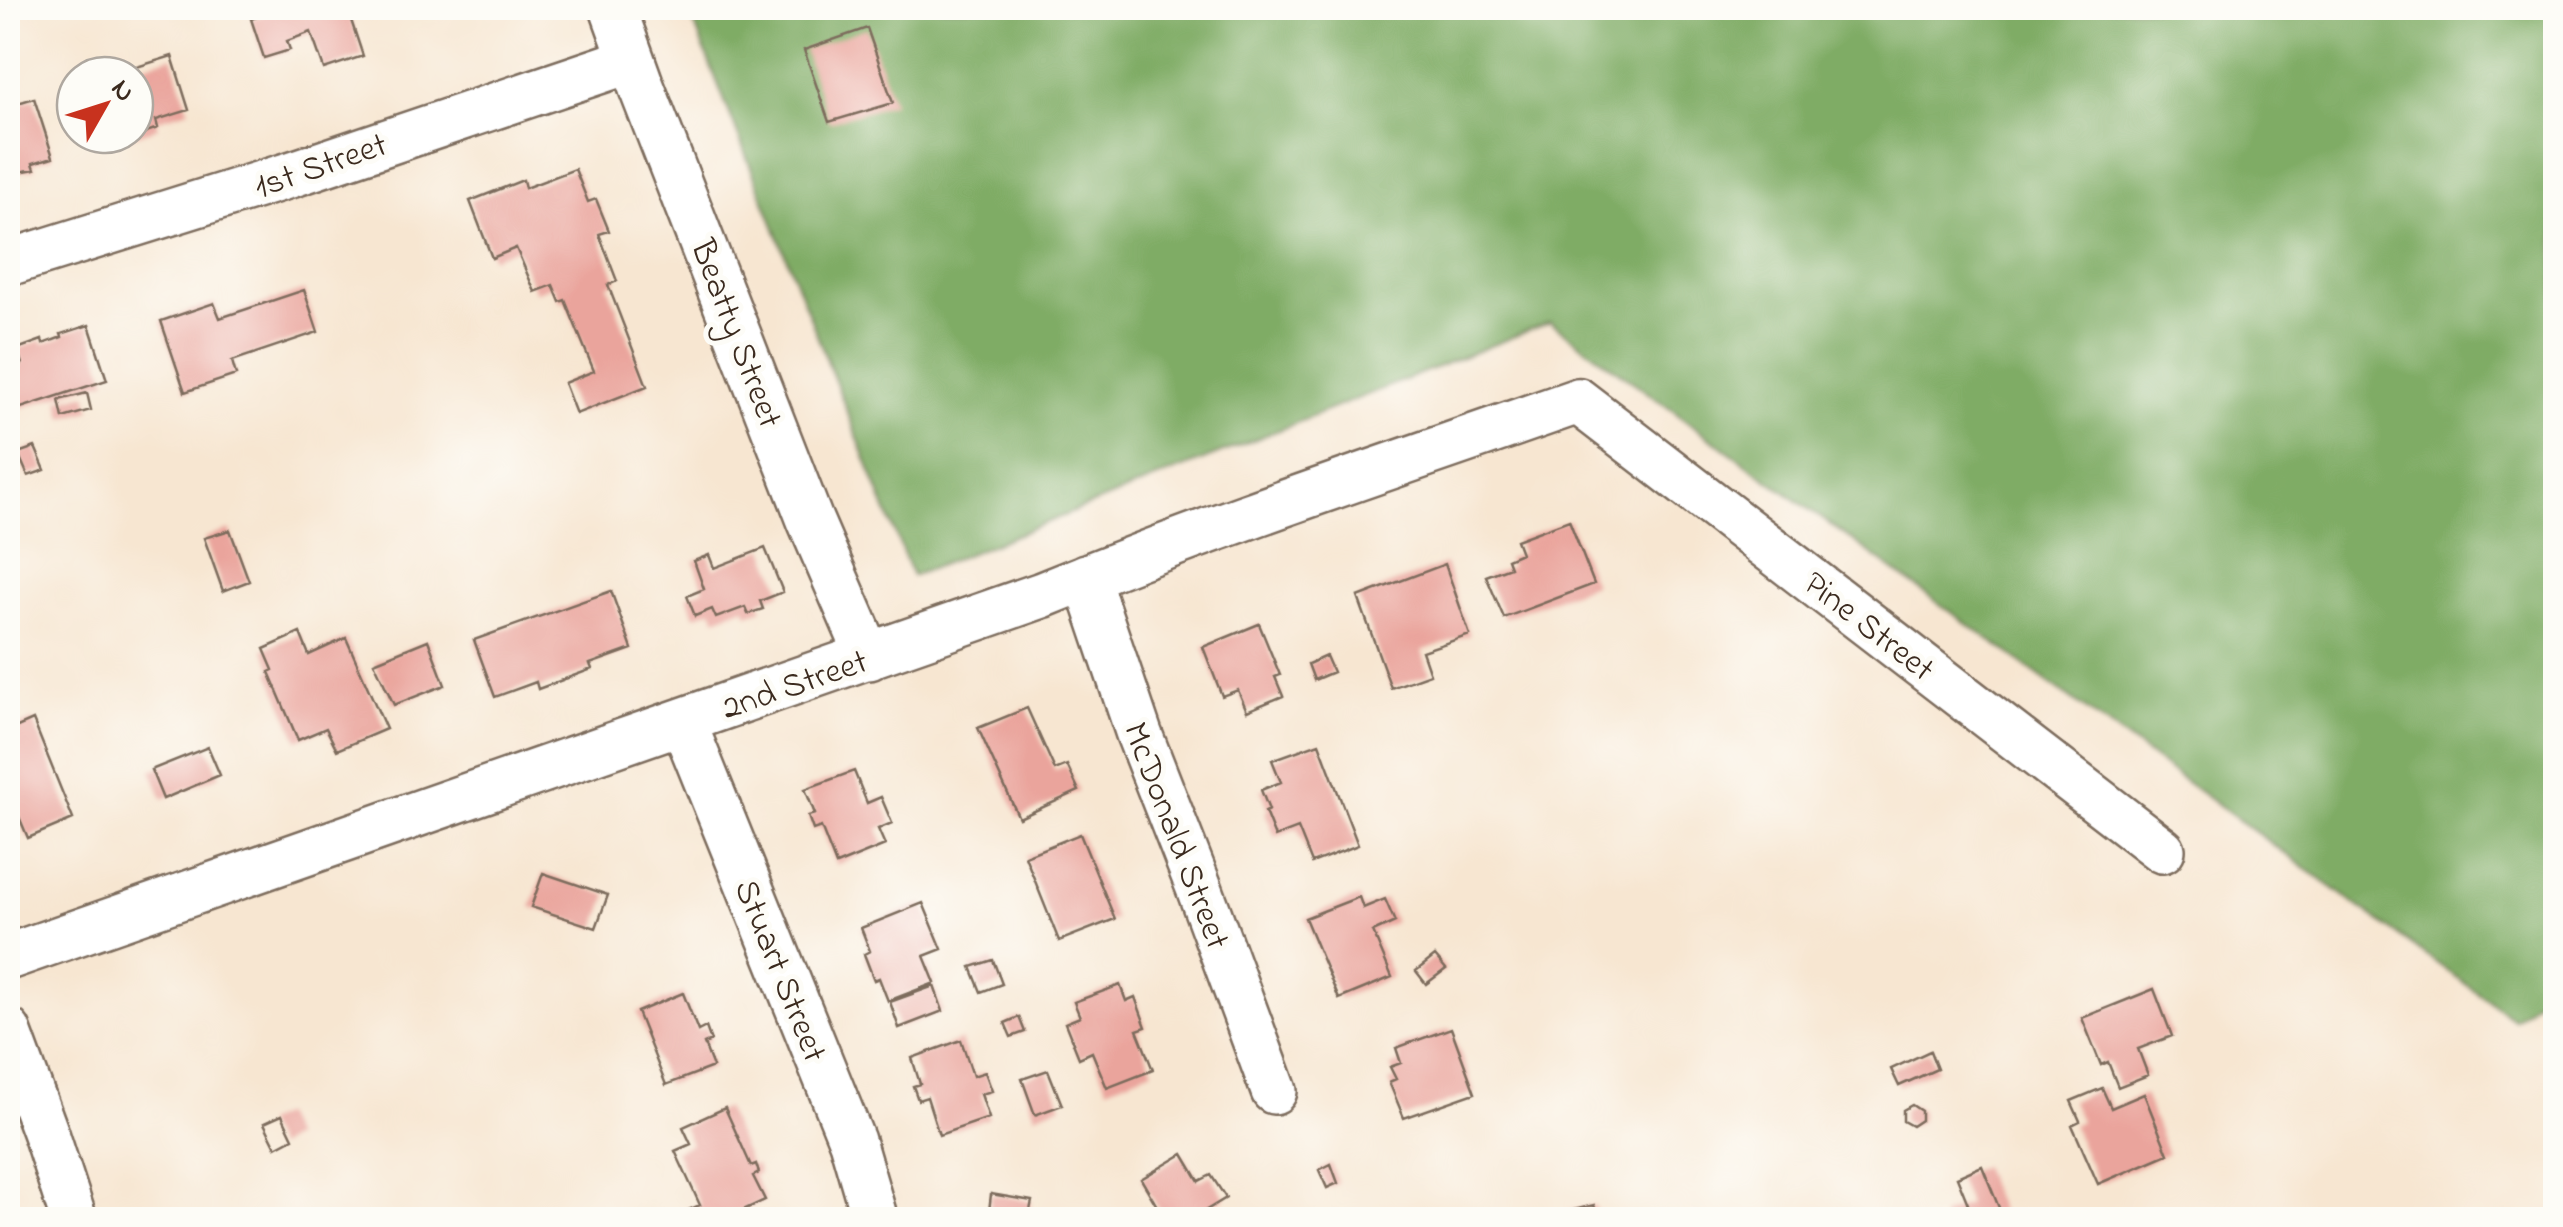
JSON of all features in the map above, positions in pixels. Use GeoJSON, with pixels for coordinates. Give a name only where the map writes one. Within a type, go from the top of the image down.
{"type":"FeatureCollection","features":[{"type":"Feature","properties":{"kind":"street","name":"Beatty Street"},"geometry":{"type":"LineString","coordinates":[[613,8],[803,502],[869,657]]}},
{"type":"Feature","properties":{"kind":"street","name":"1st Street"},"geometry":{"type":"LineString","coordinates":[[8,263],[290,175],[631,60]]}},
{"type":"Feature","properties":{"kind":"street","name":"2nd Street"},"geometry":{"type":"LineString","coordinates":[[8,957],[1042,596],[1243,518],[1578,401]]}},
{"type":"Feature","properties":{"kind":"street","name":"Pine Street"},"geometry":{"type":"LineString","coordinates":[[1578,401],[2162,850]]}},
{"type":"Feature","properties":{"kind":"street","name":"McDonald Street"},"geometry":{"type":"LineString","coordinates":[[1086,577],[1139,734],[1274,1091]]}},
{"type":"Feature","properties":{"kind":"street","name":"Stuart Street"},"geometry":{"type":"LineString","coordinates":[[683,722],[852,1141],[875,1220]]}},
{"type":"Feature","properties":{"kind":"street"},"geometry":{"type":"LineString","coordinates":[[8,1030],[74,1220]]}},
{"type":"Feature","properties":{"kind":"green space"},"geometry":{"type":"Polygon","coordinates":[[[688,8],[2555,8],[2555,984],[2514,1019],[1550,322],[912,576],[688,8]]]}},
{"type":"Feature","properties":{"kind":"building"},"geometry":{"type":"Polygon","coordinates":[[[263,8],[347,8],[363,56],[324,69],[311,32],[287,41],[290,50],[264,58],[251,19],[265,14],[263,8]]]}},
{"type":"Feature","properties":{"kind":"building"},"geometry":{"type":"Polygon","coordinates":[[[867,28],[893,103],[829,122],[804,50],[867,28]]]}},
{"type":"Feature","properties":{"kind":"building"},"geometry":{"type":"Polygon","coordinates":[[[172,56],[189,110],[156,120],[155,129],[155,61],[172,56]]]}},
{"type":"Feature","properties":{"kind":"building"},"geometry":{"type":"Polygon","coordinates":[[[34,98],[53,157],[33,163],[35,169],[8,174],[8,106],[34,98]]]}},
{"type":"Feature","properties":{"kind":"building"},"geometry":{"type":"Polygon","coordinates":[[[575,169],[588,202],[596,199],[609,231],[599,234],[617,281],[608,285],[647,386],[576,414],[564,383],[594,371],[565,300],[560,302],[553,285],[535,292],[516,248],[492,258],[470,201],[523,180],[525,188],[575,169]]]}},
{"type":"Feature","properties":{"kind":"building"},"geometry":{"type":"Polygon","coordinates":[[[304,290],[318,332],[232,361],[236,375],[185,392],[161,321],[214,303],[220,318],[304,290]]]}},
{"type":"Feature","properties":{"kind":"building"},"geometry":{"type":"Polygon","coordinates":[[[89,325],[107,380],[18,409],[8,379],[8,368],[22,364],[17,349],[42,340],[43,344],[89,325]]]}},
{"type":"Feature","properties":{"kind":"building"},"geometry":{"type":"Polygon","coordinates":[[[87,393],[91,410],[63,418],[59,400],[87,393]]]}},
{"type":"Feature","properties":{"kind":"building"},"geometry":{"type":"Polygon","coordinates":[[[35,447],[45,470],[28,476],[18,453],[35,447]]]}},
{"type":"Feature","properties":{"kind":"building"},"geometry":{"type":"Polygon","coordinates":[[[1569,520],[1594,584],[1504,618],[1486,576],[1510,567],[1507,559],[1521,553],[1516,540],[1569,520]]]}},
{"type":"Feature","properties":{"kind":"building"},"geometry":{"type":"Polygon","coordinates":[[[230,530],[249,581],[223,591],[204,538],[230,530]]]}},
{"type":"Feature","properties":{"kind":"building"},"geometry":{"type":"Polygon","coordinates":[[[765,548],[783,592],[760,601],[763,609],[748,614],[745,607],[716,618],[712,609],[695,616],[687,596],[704,589],[694,561],[709,555],[714,568],[765,548]]]}},
{"type":"Feature","properties":{"kind":"building"},"geometry":{"type":"Polygon","coordinates":[[[1445,564],[1470,635],[1422,651],[1430,674],[1391,688],[1358,597],[1445,564]]]}},
{"type":"Feature","properties":{"kind":"building"},"geometry":{"type":"Polygon","coordinates":[[[611,591],[632,649],[538,689],[536,682],[495,697],[474,640],[611,591]]]}},
{"type":"Feature","properties":{"kind":"building"},"geometry":{"type":"Polygon","coordinates":[[[1259,624],[1280,675],[1275,677],[1283,696],[1247,711],[1238,690],[1222,696],[1203,647],[1259,624]]]}},
{"type":"Feature","properties":{"kind":"building"},"geometry":{"type":"Polygon","coordinates":[[[300,633],[309,655],[346,638],[386,729],[337,750],[326,728],[298,740],[269,672],[273,670],[264,649],[300,633]]]}},
{"type":"Feature","properties":{"kind":"building"},"geometry":{"type":"Polygon","coordinates":[[[428,640],[445,685],[394,705],[374,662],[428,640]]]}},
{"type":"Feature","properties":{"kind":"building"},"geometry":{"type":"Polygon","coordinates":[[[1326,656],[1333,672],[1314,680],[1308,664],[1326,656]]]}},
{"type":"Feature","properties":{"kind":"building"},"geometry":{"type":"Polygon","coordinates":[[[1027,708],[1055,770],[1067,765],[1079,791],[1019,818],[978,728],[1027,708]]]}},
{"type":"Feature","properties":{"kind":"building"},"geometry":{"type":"Polygon","coordinates":[[[33,720],[73,819],[28,838],[17,812],[10,815],[8,809],[8,731],[33,720]]]}},
{"type":"Feature","properties":{"kind":"building"},"geometry":{"type":"Polygon","coordinates":[[[1319,743],[1358,845],[1312,863],[1298,828],[1275,837],[1261,790],[1281,782],[1272,760],[1319,743]]]}},
{"type":"Feature","properties":{"kind":"building"},"geometry":{"type":"Polygon","coordinates":[[[208,747],[220,775],[163,799],[151,770],[208,747]]]}},
{"type":"Feature","properties":{"kind":"building"},"geometry":{"type":"Polygon","coordinates":[[[854,771],[867,803],[881,797],[892,823],[878,829],[885,845],[836,865],[821,827],[813,830],[808,816],[815,814],[805,789],[854,771]]]}},
{"type":"Feature","properties":{"kind":"building"},"geometry":{"type":"Polygon","coordinates":[[[1080,834],[1115,919],[1059,941],[1025,856],[1080,834]]]}},
{"type":"Feature","properties":{"kind":"building"},"geometry":{"type":"Polygon","coordinates":[[[543,873],[608,895],[596,928],[531,907],[543,873]]]}},
{"type":"Feature","properties":{"kind":"building"},"geometry":{"type":"Polygon","coordinates":[[[1359,897],[1363,908],[1385,899],[1395,922],[1373,932],[1392,977],[1339,999],[1305,918],[1359,897]]]}},
{"type":"Feature","properties":{"kind":"building"},"geometry":{"type":"Polygon","coordinates":[[[923,903],[942,949],[924,956],[935,983],[888,1001],[864,954],[870,951],[861,928],[923,903]]]}},
{"type":"Feature","properties":{"kind":"building"},"geometry":{"type":"Polygon","coordinates":[[[1435,956],[1446,969],[1426,984],[1416,971],[1435,956]]]}},
{"type":"Feature","properties":{"kind":"building"},"geometry":{"type":"Polygon","coordinates":[[[993,960],[1002,984],[981,992],[971,967],[993,960]]]}},
{"type":"Feature","properties":{"kind":"building"},"geometry":{"type":"Polygon","coordinates":[[[1120,985],[1126,1001],[1135,997],[1146,1027],[1137,1030],[1153,1070],[1107,1088],[1092,1052],[1079,1058],[1065,1023],[1080,1017],[1074,1002],[1120,985]]]}},
{"type":"Feature","properties":{"kind":"building"},"geometry":{"type":"Polygon","coordinates":[[[934,986],[943,1011],[899,1028],[890,1002],[934,986]]]}},
{"type":"Feature","properties":{"kind":"building"},"geometry":{"type":"Polygon","coordinates":[[[2154,989],[2172,1036],[2138,1049],[2148,1075],[2118,1087],[2108,1062],[2101,1065],[2082,1018],[2154,989]]]}},
{"type":"Feature","properties":{"kind":"building"},"geometry":{"type":"Polygon","coordinates":[[[683,993],[698,1031],[706,1027],[711,1041],[704,1044],[713,1067],[666,1085],[637,1012],[683,993]]]}},
{"type":"Feature","properties":{"kind":"building"},"geometry":{"type":"Polygon","coordinates":[[[1019,1017],[1025,1032],[1011,1037],[1005,1023],[1019,1017]]]}},
{"type":"Feature","properties":{"kind":"building"},"geometry":{"type":"Polygon","coordinates":[[[1451,1028],[1475,1093],[1404,1118],[1389,1082],[1396,1079],[1390,1067],[1401,1063],[1396,1048],[1451,1028]]]}},
{"type":"Feature","properties":{"kind":"building"},"geometry":{"type":"Polygon","coordinates":[[[961,1040],[973,1076],[985,1072],[992,1091],[981,1094],[989,1118],[939,1135],[927,1097],[918,1100],[913,1086],[920,1084],[912,1058],[961,1040]]]}},
{"type":"Feature","properties":{"kind":"building"},"geometry":{"type":"Polygon","coordinates":[[[1930,1051],[1937,1069],[1899,1086],[1891,1069],[1930,1051]]]}},
{"type":"Feature","properties":{"kind":"building"},"geometry":{"type":"Polygon","coordinates":[[[1048,1070],[1062,1105],[1035,1115],[1022,1079],[1048,1070]]]}},
{"type":"Feature","properties":{"kind":"building"},"geometry":{"type":"Polygon","coordinates":[[[2102,1088],[2111,1108],[2144,1094],[2168,1154],[2098,1184],[2072,1125],[2080,1121],[2071,1101],[2102,1088]]]}},
{"type":"Feature","properties":{"kind":"building"},"geometry":{"type":"Polygon","coordinates":[[[1912,1105],[1921,1111],[1921,1120],[1912,1126],[1903,1121],[1903,1110],[1912,1105]]]}},
{"type":"Feature","properties":{"kind":"building"},"geometry":{"type":"Polygon","coordinates":[[[725,1108],[751,1166],[756,1164],[759,1173],[753,1176],[765,1200],[722,1220],[679,1220],[677,1215],[700,1205],[675,1151],[691,1144],[683,1127],[725,1108]]]}},
{"type":"Feature","properties":{"kind":"building"},"geometry":{"type":"Polygon","coordinates":[[[282,1115],[293,1138],[276,1147],[264,1123],[282,1115]]]}},
{"type":"Feature","properties":{"kind":"building"},"geometry":{"type":"Polygon","coordinates":[[[1183,1154],[1199,1181],[1211,1175],[1226,1198],[1190,1220],[1165,1220],[1141,1179],[1183,1154]]]}},
{"type":"Feature","properties":{"kind":"building"},"geometry":{"type":"Polygon","coordinates":[[[1331,1164],[1338,1183],[1327,1188],[1319,1170],[1331,1164]]]}},
{"type":"Feature","properties":{"kind":"building"},"geometry":{"type":"Polygon","coordinates":[[[1982,1166],[2004,1220],[1943,1220],[1941,1215],[1968,1204],[1957,1177],[1982,1166]]]}},
{"type":"Feature","properties":{"kind":"building"},"geometry":{"type":"Polygon","coordinates":[[[991,1194],[1032,1201],[1028,1220],[988,1220],[991,1194]]]}},
{"type":"Feature","properties":{"kind":"building"},"geometry":{"type":"Polygon","coordinates":[[[1594,1205],[1599,1220],[1541,1220],[1541,1218],[1594,1205]]]}}]}
